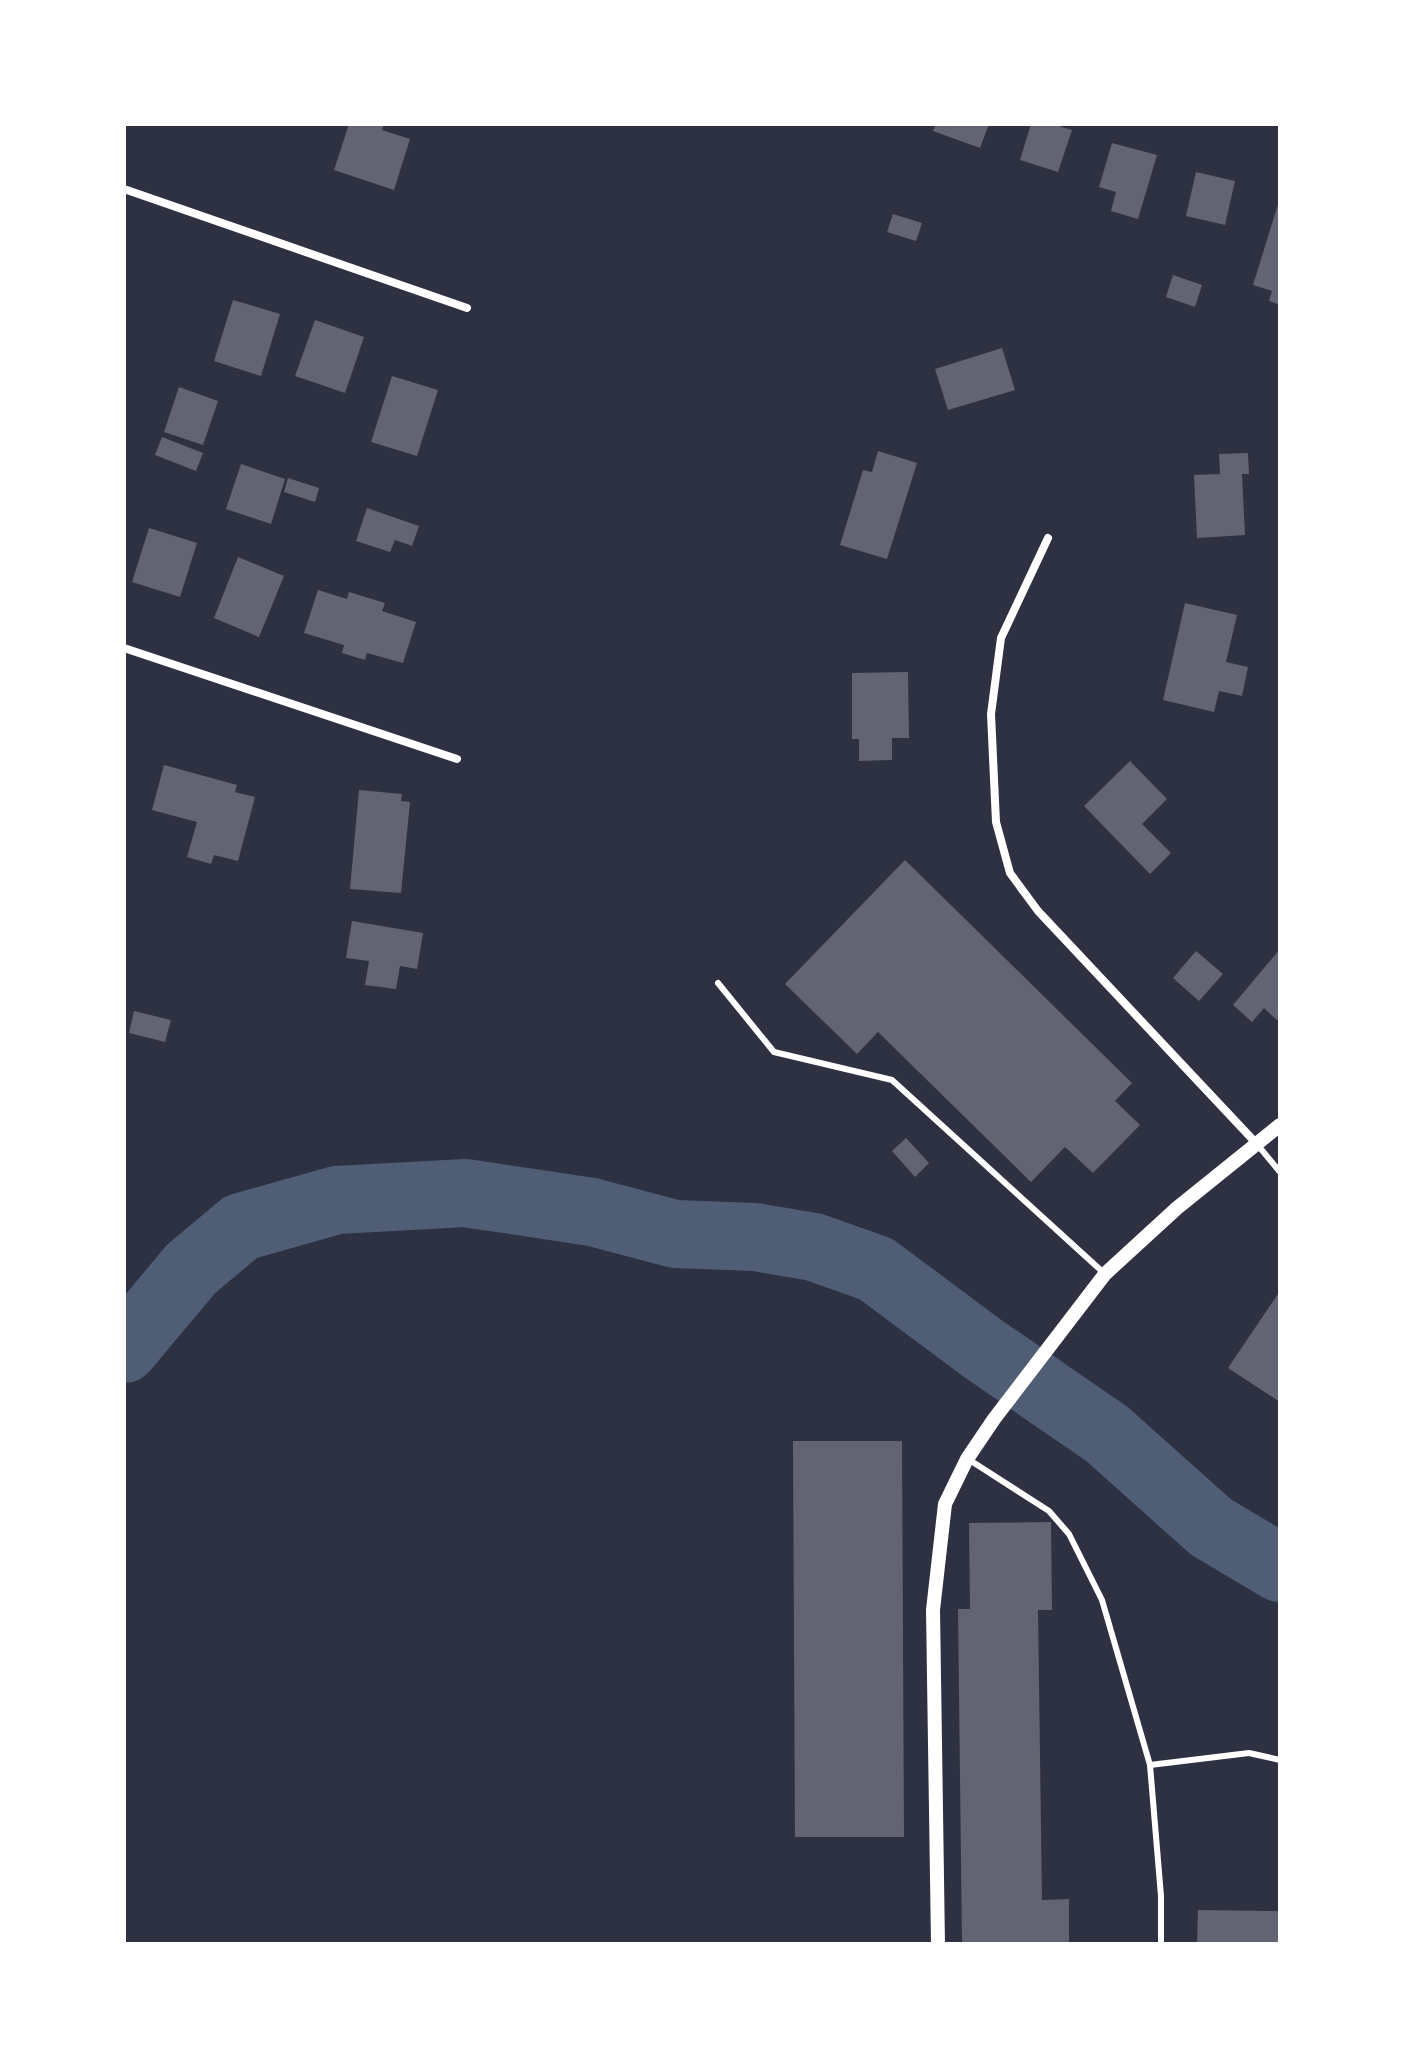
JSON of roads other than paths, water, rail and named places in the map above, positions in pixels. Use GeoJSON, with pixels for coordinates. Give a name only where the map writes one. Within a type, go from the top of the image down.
{"type":"FeatureCollection","features":[{"type":"Feature","properties":{"kind":"street"},"geometry":{"type":"LineString","coordinates":[[124,189],[467,308]]}},
{"type":"Feature","properties":{"kind":"street"},"geometry":{"type":"LineString","coordinates":[[1048,538],[1001,638],[991,714],[996,822],[1010,873],[1038,911],[1256,1143]]}},
{"type":"Feature","properties":{"kind":"street"},"geometry":{"type":"LineString","coordinates":[[124,648],[457,759]]}},
{"type":"Feature","properties":{"kind":"street"},"geometry":{"type":"LineString","coordinates":[[938,1944],[933,1610],[945,1504],[967,1459],[994,1419],[1105,1274],[1177,1208],[1280,1125]]}},
{"type":"Feature","properties":{"kind":"lane"},"geometry":{"type":"LineString","coordinates":[[718,983],[774,1052],[892,1080],[1105,1274]]}},
{"type":"Feature","properties":{"kind":"lane"},"geometry":{"type":"LineString","coordinates":[[1256,1143],[1280,1172]]}},
{"type":"Feature","properties":{"kind":"lane"},"geometry":{"type":"LineString","coordinates":[[967,1459],[1049,1511],[1069,1534],[1102,1600],[1150,1765],[1161,1896],[1161,1944]]}},
{"type":"Feature","properties":{"kind":"lane"},"geometry":{"type":"LineString","coordinates":[[1150,1765],[1249,1753],[1280,1760]]}},
{"type":"Feature","properties":{"kind":"waterway"},"geometry":{"type":"LineString","coordinates":[[124,1349],[191,1269],[241,1227],[337,1200],[465,1193],[592,1212],[675,1234],[755,1237],[814,1247],[876,1269],[982,1348],[1107,1434],[1211,1527],[1280,1568]]}}]}
